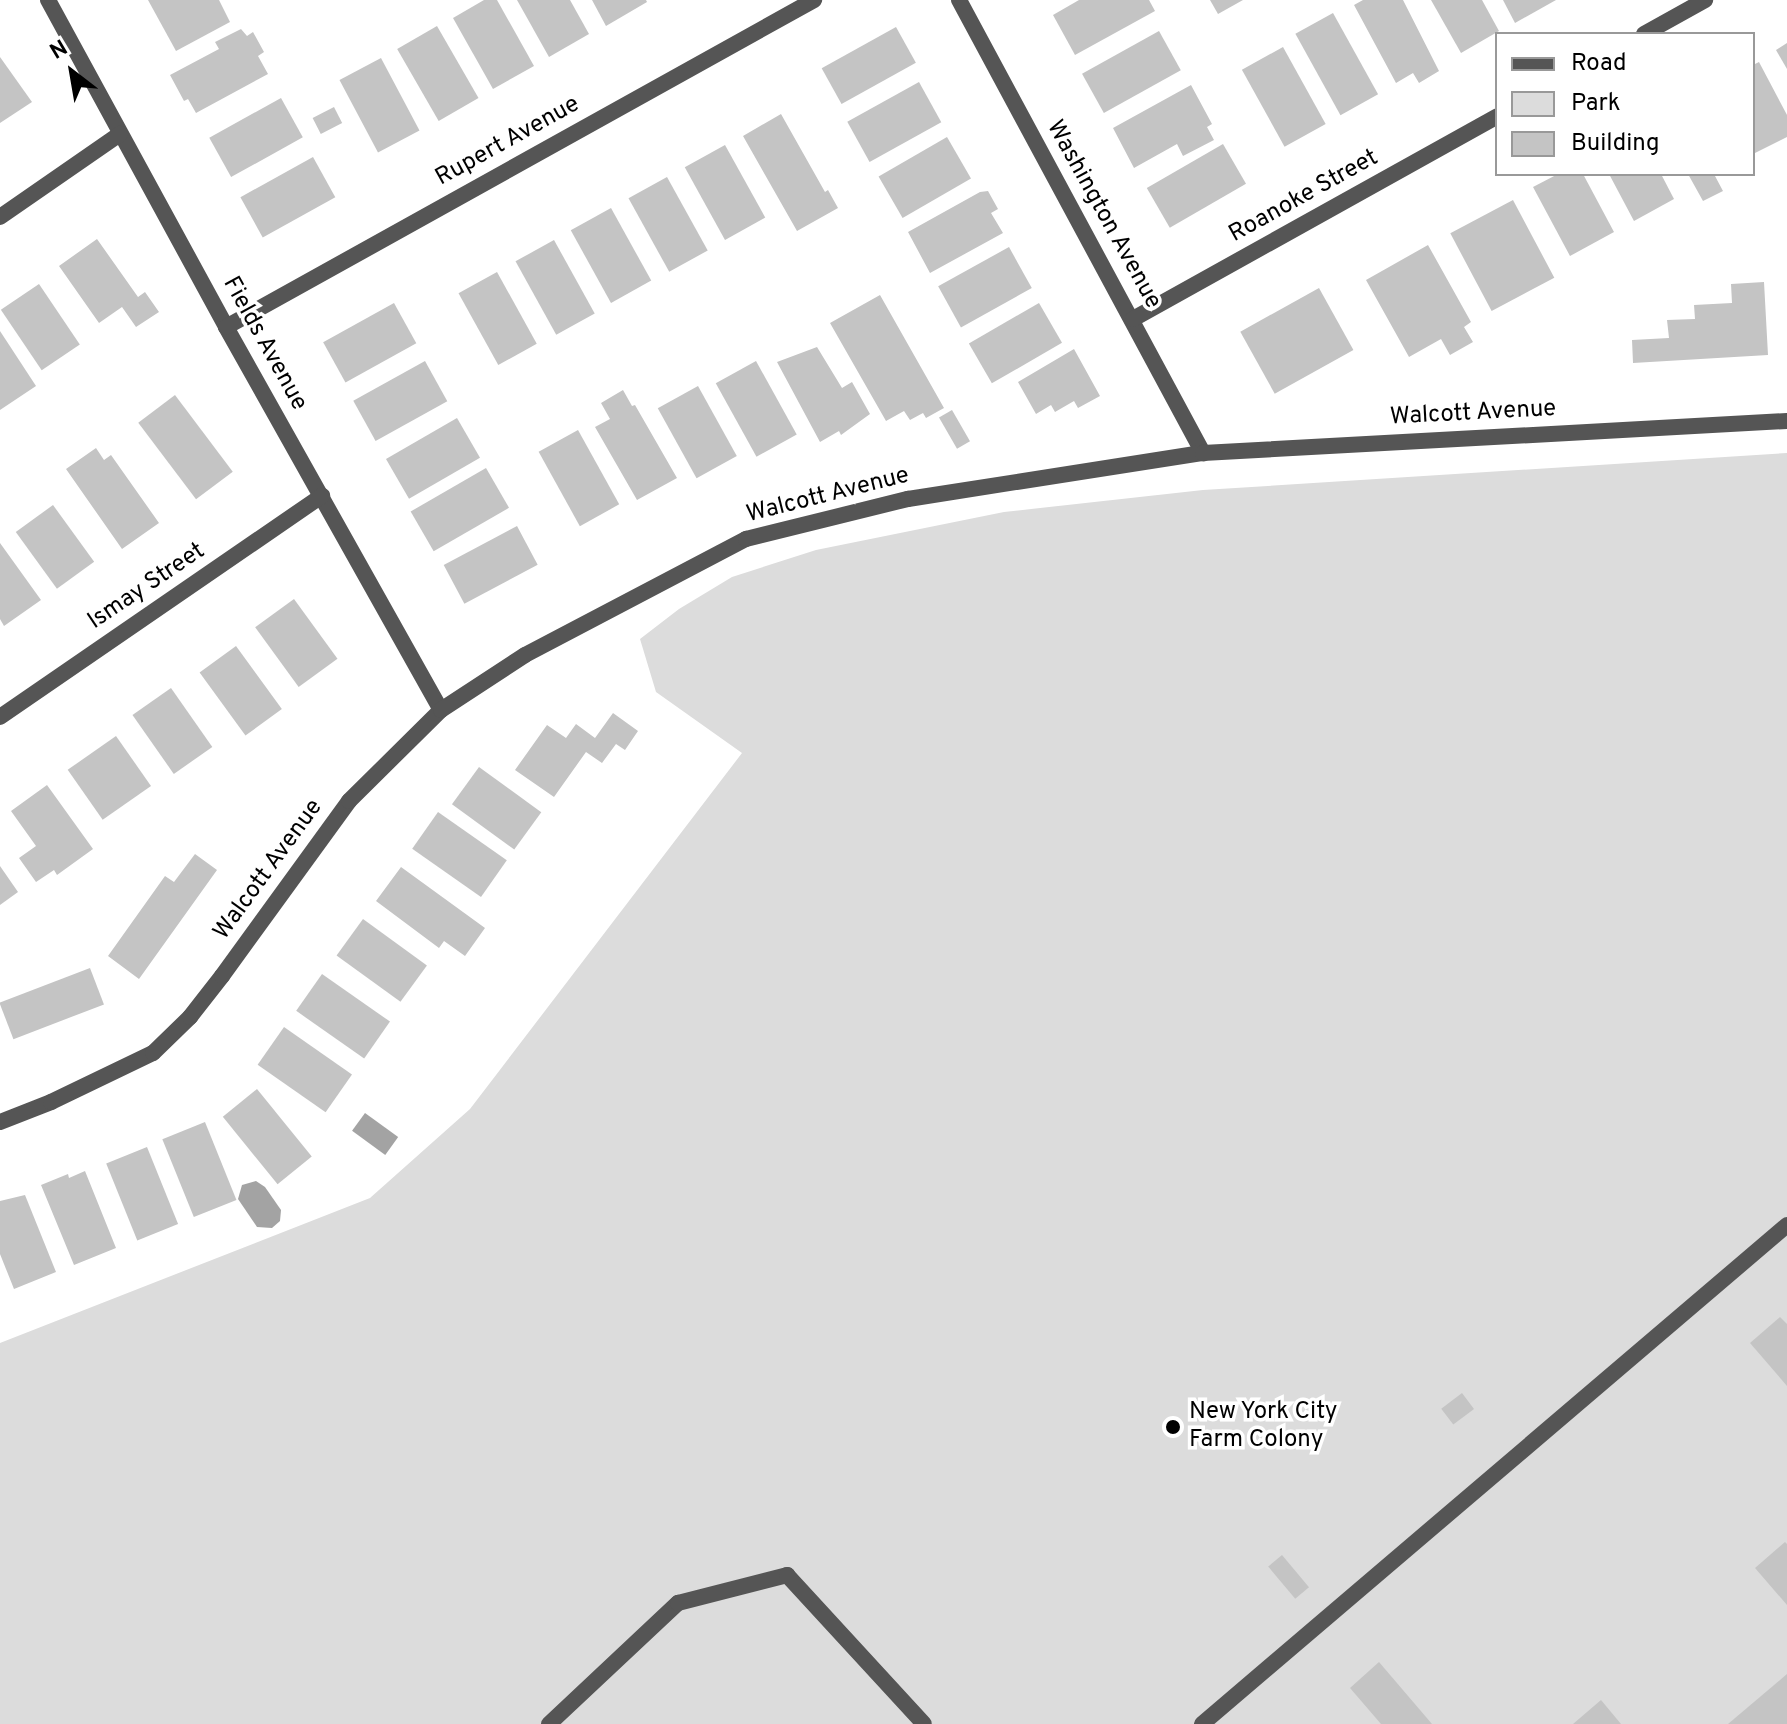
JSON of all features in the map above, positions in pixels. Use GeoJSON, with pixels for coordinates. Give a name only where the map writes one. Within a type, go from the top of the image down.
{"type":"FeatureCollection","features":[{"type":"Feature","properties":{"kind":"street","name":"Fields Avenue"},"geometry":{"type":"LineString","coordinates":[[48,0],[226,327],[441,710]]}},
{"type":"Feature","properties":{"kind":"street","name":"Rupert Avenue"},"geometry":{"type":"LineString","coordinates":[[226,327],[814,0]]}},
{"type":"Feature","properties":{"kind":"street","name":"Washington Avenue"},"geometry":{"type":"LineString","coordinates":[[959,0],[1203,453]]}},
{"type":"Feature","properties":{"kind":"street"},"geometry":{"type":"LineString","coordinates":[[1648,32],[1705,0]]}},
{"type":"Feature","properties":{"kind":"street","name":"Roanoke Street"},"geometry":{"type":"LineString","coordinates":[[1133,319],[1495,117]]}},
{"type":"Feature","properties":{"kind":"street"},"geometry":{"type":"LineString","coordinates":[[0,217],[120,134]]}},
{"type":"Feature","properties":{"kind":"street","name":"Walcott Avenue"},"geometry":{"type":"LineString","coordinates":[[0,1122],[51,1102],[153,1053],[190,1017],[222,976],[349,801],[441,710],[537,648],[746,539],[908,499],[1203,453],[1787,421]]}},
{"type":"Feature","properties":{"kind":"street","name":"Ismay Street"},"geometry":{"type":"LineString","coordinates":[[0,717],[322,496]]}},
{"type":"Feature","properties":{"kind":"street"},"geometry":{"type":"LineString","coordinates":[[1202,1724],[1787,1225]]}},
{"type":"Feature","properties":{"kind":"street"},"geometry":{"type":"LineString","coordinates":[[549,1724],[678,1603],[787,1575],[924,1724]]}},
{"type":"Feature","properties":{"kind":"green space"},"geometry":{"type":"Polygon","coordinates":[[[1787,453],[1787,1724],[0,1724],[0,1343],[370,1198],[470,1109],[742,753],[656,692],[640,639],[679,609],[732,577],[816,550],[1004,512],[1203,490],[1787,453]]]}},
{"type":"Feature","properties":{"kind":"shaded area"},"geometry":{"type":"Polygon","coordinates":[[[365,1113],[398,1137],[385,1155],[352,1131],[365,1113]]]}},
{"type":"Feature","properties":{"kind":"shaded area"},"geometry":{"type":"Polygon","coordinates":[[[256,1181],[265,1187],[281,1210],[280,1221],[272,1228],[257,1227],[238,1199],[242,1185],[256,1181]]]}},
{"type":"Feature","properties":{"kind":"building"},"geometry":{"type":"Polygon","coordinates":[[[148,0],[219,0],[230,22],[176,51],[148,0]]]}},
{"type":"Feature","properties":{"kind":"building"},"geometry":{"type":"Polygon","coordinates":[[[484,0],[497,0],[534,66],[493,89],[453,18],[484,0]]]}},
{"type":"Feature","properties":{"kind":"building"},"geometry":{"type":"Polygon","coordinates":[[[517,0],[570,0],[589,34],[549,57],[517,0]]]}},
{"type":"Feature","properties":{"kind":"building"},"geometry":{"type":"Polygon","coordinates":[[[592,0],[646,0],[647,2],[606,26],[592,0]]]}},
{"type":"Feature","properties":{"kind":"building"},"geometry":{"type":"Polygon","coordinates":[[[1079,0],[1149,0],[1155,11],[1075,55],[1053,15],[1079,0]]]}},
{"type":"Feature","properties":{"kind":"building"},"geometry":{"type":"Polygon","coordinates":[[[1210,0],[1243,0],[1218,14],[1210,0]]]}},
{"type":"Feature","properties":{"kind":"building"},"geometry":{"type":"Polygon","coordinates":[[[1363,0],[1403,0],[1439,71],[1419,83],[1413,73],[1396,83],[1354,5],[1363,0]]]}},
{"type":"Feature","properties":{"kind":"building"},"geometry":{"type":"Polygon","coordinates":[[[1431,0],[1482,0],[1499,31],[1461,53],[1431,0]]]}},
{"type":"Feature","properties":{"kind":"building"},"geometry":{"type":"Polygon","coordinates":[[[1503,0],[1556,0],[1515,23],[1503,0]]]}},
{"type":"Feature","properties":{"kind":"building"},"geometry":{"type":"Polygon","coordinates":[[[1333,13],[1378,94],[1340,115],[1295,34],[1333,13]]]}},
{"type":"Feature","properties":{"kind":"building"},"geometry":{"type":"Polygon","coordinates":[[[437,26],[478,98],[439,121],[397,49],[437,26]]]}},
{"type":"Feature","properties":{"kind":"building"},"geometry":{"type":"Polygon","coordinates":[[[896,27],[916,63],[842,104],[822,68],[896,27]]]}},
{"type":"Feature","properties":{"kind":"building"},"geometry":{"type":"Polygon","coordinates":[[[241,29],[247,36],[253,32],[264,52],[258,56],[268,74],[196,113],[188,99],[184,101],[170,75],[219,49],[215,42],[241,29]]]}},
{"type":"Feature","properties":{"kind":"building"},"geometry":{"type":"Polygon","coordinates":[[[1159,31],[1181,70],[1104,113],[1082,74],[1159,31]]]}},
{"type":"Feature","properties":{"kind":"building"},"geometry":{"type":"Polygon","coordinates":[[[1787,43],[1787,69],[1776,50],[1787,43]]]}},
{"type":"Feature","properties":{"kind":"building"},"geometry":{"type":"Polygon","coordinates":[[[1283,47],[1326,124],[1285,147],[1242,70],[1283,47]]]}},
{"type":"Feature","properties":{"kind":"building"},"geometry":{"type":"Polygon","coordinates":[[[0,57],[32,102],[0,123],[0,57]]]}},
{"type":"Feature","properties":{"kind":"building"},"geometry":{"type":"Polygon","coordinates":[[[381,58],[419,130],[378,152],[340,80],[381,58]]]}},
{"type":"Feature","properties":{"kind":"building"},"geometry":{"type":"Polygon","coordinates":[[[1759,62],[1787,115],[1787,137],[1755,153],[1755,64],[1759,62]]]}},
{"type":"Feature","properties":{"kind":"building"},"geometry":{"type":"Polygon","coordinates":[[[919,82],[941,122],[870,162],[847,122],[919,82]]]}},
{"type":"Feature","properties":{"kind":"building"},"geometry":{"type":"Polygon","coordinates":[[[1191,85],[1212,124],[1207,127],[1214,140],[1183,156],[1177,144],[1134,168],[1113,128],[1191,85]]]}},
{"type":"Feature","properties":{"kind":"building"},"geometry":{"type":"Polygon","coordinates":[[[281,98],[303,137],[231,177],[209,138],[281,98]]]}},
{"type":"Feature","properties":{"kind":"building"},"geometry":{"type":"Polygon","coordinates":[[[334,107],[342,123],[321,134],[313,118],[334,107]]]}},
{"type":"Feature","properties":{"kind":"building"},"geometry":{"type":"Polygon","coordinates":[[[781,114],[825,192],[828,190],[838,208],[797,231],[743,136],[781,114]]]}},
{"type":"Feature","properties":{"kind":"building"},"geometry":{"type":"Polygon","coordinates":[[[947,137],[971,179],[903,218],[879,176],[947,137]]]}},
{"type":"Feature","properties":{"kind":"building"},"geometry":{"type":"Polygon","coordinates":[[[1223,144],[1246,184],[1170,228],[1147,188],[1223,144]]]}},
{"type":"Feature","properties":{"kind":"building"},"geometry":{"type":"Polygon","coordinates":[[[725,145],[765,218],[725,240],[685,167],[725,145]]]}},
{"type":"Feature","properties":{"kind":"building"},"geometry":{"type":"Polygon","coordinates":[[[313,157],[335,197],[263,237],[240,197],[313,157]]]}},
{"type":"Feature","properties":{"kind":"building"},"geometry":{"type":"Polygon","coordinates":[[[1554,176],[1584,176],[1614,232],[1570,256],[1533,187],[1554,176]]]}},
{"type":"Feature","properties":{"kind":"building"},"geometry":{"type":"Polygon","coordinates":[[[1610,176],[1662,176],[1674,199],[1634,221],[1610,176]]]}},
{"type":"Feature","properties":{"kind":"building"},"geometry":{"type":"Polygon","coordinates":[[[1689,176],[1715,176],[1723,191],[1703,201],[1689,176]]]}},
{"type":"Feature","properties":{"kind":"building"},"geometry":{"type":"Polygon","coordinates":[[[667,177],[708,250],[669,272],[629,198],[667,177]]]}},
{"type":"Feature","properties":{"kind":"building"},"geometry":{"type":"Polygon","coordinates":[[[988,191],[998,209],[991,213],[1003,233],[930,273],[908,232],[980,192],[988,191]]]}},
{"type":"Feature","properties":{"kind":"building"},"geometry":{"type":"Polygon","coordinates":[[[1513,200],[1554,278],[1492,311],[1450,233],[1513,200]]]}},
{"type":"Feature","properties":{"kind":"building"},"geometry":{"type":"Polygon","coordinates":[[[611,208],[651,281],[611,303],[571,230],[611,208]]]}},
{"type":"Feature","properties":{"kind":"building"},"geometry":{"type":"Polygon","coordinates":[[[97,239],[138,297],[145,292],[159,312],[136,327],[122,307],[99,323],[59,266],[97,239]]]}},
{"type":"Feature","properties":{"kind":"building"},"geometry":{"type":"Polygon","coordinates":[[[554,240],[595,313],[556,335],[516,261],[554,240]]]}},
{"type":"Feature","properties":{"kind":"building"},"geometry":{"type":"Polygon","coordinates":[[[1428,245],[1471,322],[1464,327],[1473,342],[1450,355],[1441,339],[1409,357],[1366,280],[1428,245]]]}},
{"type":"Feature","properties":{"kind":"building"},"geometry":{"type":"Polygon","coordinates":[[[1009,247],[1032,288],[961,327],[938,286],[1009,247]]]}},
{"type":"Feature","properties":{"kind":"building"},"geometry":{"type":"Polygon","coordinates":[[[497,272],[537,344],[498,365],[459,293],[497,272]]]}},
{"type":"Feature","properties":{"kind":"building"},"geometry":{"type":"Polygon","coordinates":[[[1764,282],[1768,355],[1633,363],[1632,340],[1669,338],[1667,320],[1695,319],[1694,305],[1732,303],[1731,284],[1764,282]]]}},
{"type":"Feature","properties":{"kind":"building"},"geometry":{"type":"Polygon","coordinates":[[[39,284],[80,345],[42,370],[1,310],[39,284]]]}},
{"type":"Feature","properties":{"kind":"building"},"geometry":{"type":"Polygon","coordinates":[[[1319,288],[1353,350],[1275,394],[1240,332],[1319,288]]]}},
{"type":"Feature","properties":{"kind":"building"},"geometry":{"type":"Polygon","coordinates":[[[880,295],[944,408],[926,418],[923,413],[910,420],[904,411],[886,421],[830,323],[880,295]]]}},
{"type":"Feature","properties":{"kind":"building"},"geometry":{"type":"Polygon","coordinates":[[[394,303],[416,343],[345,383],[323,342],[394,303]]]}},
{"type":"Feature","properties":{"kind":"building"},"geometry":{"type":"Polygon","coordinates":[[[1039,303],[1062,343],[992,383],[969,344],[1039,303]]]}},
{"type":"Feature","properties":{"kind":"building"},"geometry":{"type":"Polygon","coordinates":[[[0,331],[36,386],[0,410],[0,331]]]}},
{"type":"Feature","properties":{"kind":"building"},"geometry":{"type":"Polygon","coordinates":[[[817,347],[842,388],[852,382],[870,414],[841,435],[839,431],[820,442],[777,362],[817,347]]]}},
{"type":"Feature","properties":{"kind":"building"},"geometry":{"type":"Polygon","coordinates":[[[1074,349],[1100,396],[1078,408],[1074,401],[1055,412],[1051,405],[1036,414],[1018,382],[1074,349]]]}},
{"type":"Feature","properties":{"kind":"building"},"geometry":{"type":"Polygon","coordinates":[[[425,361],[447,401],[376,441],[353,401],[425,361]]]}},
{"type":"Feature","properties":{"kind":"building"},"geometry":{"type":"Polygon","coordinates":[[[756,361],[797,434],[756,457],[716,383],[756,361]]]}},
{"type":"Feature","properties":{"kind":"building"},"geometry":{"type":"Polygon","coordinates":[[[698,386],[737,456],[697,478],[658,408],[698,386]]]}},
{"type":"Feature","properties":{"kind":"building"},"geometry":{"type":"Polygon","coordinates":[[[623,390],[677,478],[637,500],[595,427],[610,419],[601,403],[623,390]]]}},
{"type":"Feature","properties":{"kind":"building"},"geometry":{"type":"Polygon","coordinates":[[[175,395],[233,472],[196,499],[138,423],[175,395]]]}},
{"type":"Feature","properties":{"kind":"building"},"geometry":{"type":"Polygon","coordinates":[[[952,410],[970,441],[957,449],[939,418],[952,410]]]}},
{"type":"Feature","properties":{"kind":"building"},"geometry":{"type":"Polygon","coordinates":[[[457,418],[480,458],[409,499],[386,459],[457,418]]]}},
{"type":"Feature","properties":{"kind":"building"},"geometry":{"type":"Polygon","coordinates":[[[578,430],[619,504],[580,526],[539,452],[578,430]]]}},
{"type":"Feature","properties":{"kind":"building"},"geometry":{"type":"Polygon","coordinates":[[[96,448],[104,460],[111,455],[159,523],[122,549],[66,469],[96,448]]]}},
{"type":"Feature","properties":{"kind":"building"},"geometry":{"type":"Polygon","coordinates":[[[486,468],[509,508],[434,551],[411,512],[486,468]]]}},
{"type":"Feature","properties":{"kind":"building"},"geometry":{"type":"Polygon","coordinates":[[[53,505],[94,562],[57,589],[16,532],[53,505]]]}},
{"type":"Feature","properties":{"kind":"building"},"geometry":{"type":"Polygon","coordinates":[[[517,526],[538,565],[464,604],[444,565],[517,526]]]}},
{"type":"Feature","properties":{"kind":"building"},"geometry":{"type":"Polygon","coordinates":[[[0,543],[41,600],[4,626],[0,619],[0,543]]]}},
{"type":"Feature","properties":{"kind":"building"},"geometry":{"type":"Polygon","coordinates":[[[294,599],[337,659],[299,687],[255,627],[294,599]]]}},
{"type":"Feature","properties":{"kind":"building"},"geometry":{"type":"Polygon","coordinates":[[[236,646],[282,709],[245,736],[200,672],[236,646]]]}},
{"type":"Feature","properties":{"kind":"building"},"geometry":{"type":"Polygon","coordinates":[[[171,688],[212,747],[174,774],[132,715],[171,688]]]}},
{"type":"Feature","properties":{"kind":"building"},"geometry":{"type":"Polygon","coordinates":[[[613,713],[638,731],[625,750],[616,744],[602,763],[586,752],[554,797],[515,770],[547,725],[566,738],[576,724],[595,738],[613,713]]]}},
{"type":"Feature","properties":{"kind":"building"},"geometry":{"type":"Polygon","coordinates":[[[116,736],[151,786],[103,820],[68,770],[116,736]]]}},
{"type":"Feature","properties":{"kind":"building"},"geometry":{"type":"Polygon","coordinates":[[[479,767],[541,812],[514,849],[452,804],[479,767]]]}},
{"type":"Feature","properties":{"kind":"building"},"geometry":{"type":"Polygon","coordinates":[[[47,785],[93,849],[57,875],[54,870],[36,882],[19,858],[36,846],[11,811],[47,785]]]}},
{"type":"Feature","properties":{"kind":"building"},"geometry":{"type":"Polygon","coordinates":[[[438,812],[507,860],[481,897],[412,849],[438,812]]]}},
{"type":"Feature","properties":{"kind":"building"},"geometry":{"type":"Polygon","coordinates":[[[195,854],[217,870],[139,979],[108,956],[165,876],[174,882],[195,854]]]}},
{"type":"Feature","properties":{"kind":"building"},"geometry":{"type":"Polygon","coordinates":[[[0,866],[18,892],[0,905],[0,866]]]}},
{"type":"Feature","properties":{"kind":"building"},"geometry":{"type":"Polygon","coordinates":[[[401,867],[485,928],[465,956],[444,941],[439,948],[376,901],[401,867]]]}},
{"type":"Feature","properties":{"kind":"building"},"geometry":{"type":"Polygon","coordinates":[[[363,919],[427,965],[400,1002],[337,955],[363,919]]]}},
{"type":"Feature","properties":{"kind":"building"},"geometry":{"type":"Polygon","coordinates":[[[90,968],[104,1004],[13,1039],[0,1003],[90,968]]]}},
{"type":"Feature","properties":{"kind":"building"},"geometry":{"type":"Polygon","coordinates":[[[322,974],[390,1022],[364,1058],[296,1011],[322,974]]]}},
{"type":"Feature","properties":{"kind":"building"},"geometry":{"type":"Polygon","coordinates":[[[284,1027],[352,1075],[326,1112],[258,1065],[284,1027]]]}},
{"type":"Feature","properties":{"kind":"building"},"geometry":{"type":"Polygon","coordinates":[[[257,1089],[312,1157],[278,1184],[223,1117],[257,1089]]]}},
{"type":"Feature","properties":{"kind":"building"},"geometry":{"type":"Polygon","coordinates":[[[205,1122],[236,1200],[194,1217],[162,1139],[205,1122]]]}},
{"type":"Feature","properties":{"kind":"building"},"geometry":{"type":"Polygon","coordinates":[[[147,1147],[178,1224],[137,1240],[106,1163],[147,1147]]]}},
{"type":"Feature","properties":{"kind":"building"},"geometry":{"type":"Polygon","coordinates":[[[85,1171],[116,1248],[74,1265],[41,1185],[85,1171]]]}},
{"type":"Feature","properties":{"kind":"building"},"geometry":{"type":"Polygon","coordinates":[[[25,1195],[56,1272],[14,1289],[0,1254],[0,1201],[25,1195]]]}},
{"type":"Feature","properties":{"kind":"building"},"geometry":{"type":"Polygon","coordinates":[[[1780,1317],[1787,1324],[1787,1386],[1750,1343],[1780,1317]]]}},
{"type":"Feature","properties":{"kind":"building"},"geometry":{"type":"Polygon","coordinates":[[[1462,1393],[1474,1409],[1453,1425],[1441,1409],[1462,1393]]]}},
{"type":"Feature","properties":{"kind":"building"},"geometry":{"type":"Polygon","coordinates":[[[1785,1542],[1787,1544],[1787,1605],[1755,1568],[1785,1542]]]}},
{"type":"Feature","properties":{"kind":"building"},"geometry":{"type":"Polygon","coordinates":[[[1282,1555],[1309,1587],[1295,1599],[1268,1567],[1282,1555]]]}},
{"type":"Feature","properties":{"kind":"building"},"geometry":{"type":"Polygon","coordinates":[[[1379,1662],[1432,1724],[1381,1724],[1350,1688],[1379,1662]]]}},
{"type":"Feature","properties":{"kind":"building"},"geometry":{"type":"Polygon","coordinates":[[[1787,1674],[1787,1724],[1728,1724],[1787,1674]]]}},
{"type":"Feature","properties":{"kind":"building"},"geometry":{"type":"Polygon","coordinates":[[[1601,1700],[1621,1724],[1573,1724],[1601,1700]]]}},
{"type":"Feature","properties":{"kind":"place","name":"New York City Farm Colony"},"geometry":{"type":"Point","coordinates":[1173,1427]}}]}
